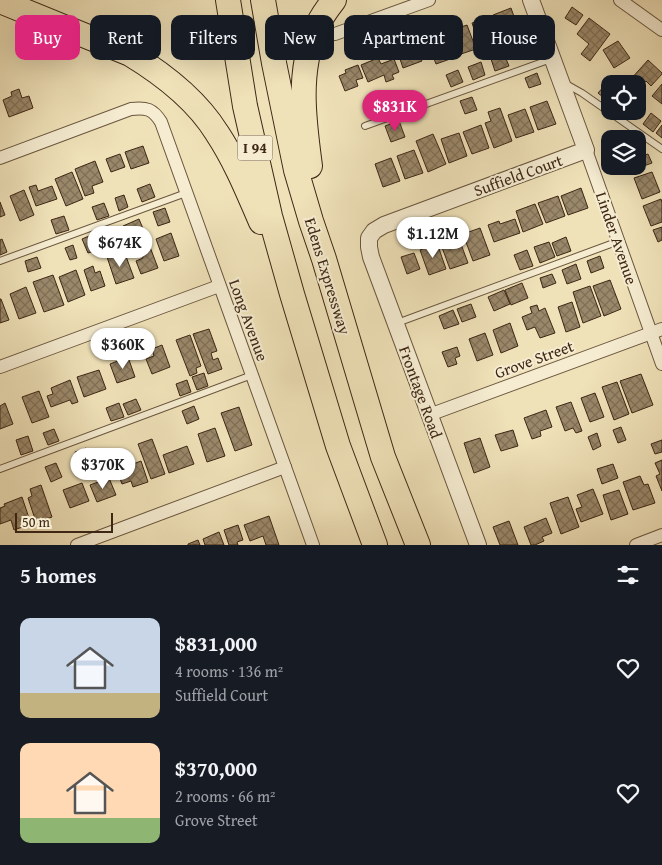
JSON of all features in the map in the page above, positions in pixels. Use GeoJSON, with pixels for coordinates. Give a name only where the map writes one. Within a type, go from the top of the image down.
{"type":"FeatureCollection","features":[{"type":"Feature","properties":{"kind":"highway","name":"I 94"},"geometry":{"type":"LineString","coordinates":[[228,0],[245,106],[270,216],[338,446],[374,545]]}},
{"type":"Feature","properties":{"kind":"highway","name":"Edens Expressway"},"geometry":{"type":"LineString","coordinates":[[263,0],[296,170],[383,457],[418,545]]}},
{"type":"Feature","properties":{"kind":"highway"},"geometry":{"type":"LineString","coordinates":[[324,259],[306,138],[304,78],[311,41],[316,28],[334,0]]}},
{"type":"Feature","properties":{"kind":"highway"},"geometry":{"type":"LineString","coordinates":[[0,1],[130,54],[160,74],[190,99],[217,132],[230,154],[292,294]]}},
{"type":"Feature","properties":{"kind":"street"},"geometry":{"type":"LineString","coordinates":[[335,34],[429,0]]}},
{"type":"Feature","properties":{"kind":"street","name":"Linder Avenue"},"geometry":{"type":"LineString","coordinates":[[531,0],[536,15]]}},
{"type":"Feature","properties":{"kind":"street"},"geometry":{"type":"LineString","coordinates":[[620,0],[662,30]]}},
{"type":"Feature","properties":{"kind":"street","name":"Linder Avenue"},"geometry":{"type":"LineString","coordinates":[[553,60],[619,241],[656,331],[662,364]]}},
{"type":"Feature","properties":{"kind":"street","name":"Long Avenue"},"geometry":{"type":"LineString","coordinates":[[0,158],[131,109],[149,110],[156,115],[313,545]]}},
{"type":"Feature","properties":{"kind":"street","name":"Suffield Court"},"geometry":{"type":"LineString","coordinates":[[368,238],[374,230],[384,224],[586,150]]}},
{"type":"Feature","properties":{"kind":"street","name":"Frontage Road"},"geometry":{"type":"LineString","coordinates":[[368,238],[371,257],[478,545]]}},
{"type":"Feature","properties":{"kind":"street"},"geometry":{"type":"LineString","coordinates":[[0,367],[219,286]]}},
{"type":"Feature","properties":{"kind":"street","name":"Grove Street"},"geometry":{"type":"LineString","coordinates":[[429,415],[656,331]]}},
{"type":"Feature","properties":{"kind":"street"},"geometry":{"type":"LineString","coordinates":[[77,545],[286,468]]}},
{"type":"Feature","properties":{"kind":"street"},"geometry":{"type":"LineString","coordinates":[[636,545],[662,535]]}},
{"type":"Feature","properties":{"kind":"lane"},"geometry":{"type":"LineString","coordinates":[[365,126],[546,60]]}},
{"type":"Feature","properties":{"kind":"lane"},"geometry":{"type":"LineString","coordinates":[[561,81],[582,93],[662,148]]}},
{"type":"Feature","properties":{"kind":"lane"},"geometry":{"type":"LineString","coordinates":[[0,261],[186,193]]}},
{"type":"Feature","properties":{"kind":"lane"},"geometry":{"type":"LineString","coordinates":[[396,324],[619,241]]}},
{"type":"Feature","properties":{"kind":"lane"},"geometry":{"type":"LineString","coordinates":[[0,469],[252,375]]}},
{"type":"Feature","properties":{"kind":"building"},"geometry":{"type":"Polygon","coordinates":[[[572,7],[583,15],[576,25],[565,18],[572,7]]]}},
{"type":"Feature","properties":{"kind":"building"},"geometry":{"type":"Polygon","coordinates":[[[511,8],[514,15],[493,15],[511,8]]]}},
{"type":"Feature","properties":{"kind":"building"},"geometry":{"type":"Polygon","coordinates":[[[589,18],[610,34],[590,61],[581,54],[589,44],[577,34],[589,18]]]}},
{"type":"Feature","properties":{"kind":"building"},"geometry":{"type":"Polygon","coordinates":[[[467,25],[473,41],[473,50],[463,53],[463,26],[467,25]]]}},
{"type":"Feature","properties":{"kind":"building"},"geometry":{"type":"Polygon","coordinates":[[[618,41],[630,58],[614,68],[603,50],[618,41]]]}},
{"type":"Feature","properties":{"kind":"building"},"geometry":{"type":"Polygon","coordinates":[[[373,60],[379,60],[381,64],[394,60],[399,72],[392,75],[394,79],[386,82],[384,75],[368,82],[361,65],[373,60]]]}},
{"type":"Feature","properties":{"kind":"building"},"geometry":{"type":"Polygon","coordinates":[[[400,60],[422,61],[403,68],[400,60]]]}},
{"type":"Feature","properties":{"kind":"building"},"geometry":{"type":"Polygon","coordinates":[[[434,60],[447,60],[436,64],[434,60]]]}},
{"type":"Feature","properties":{"kind":"building"},"geometry":{"type":"Polygon","coordinates":[[[491,60],[506,60],[509,66],[495,71],[491,60]]]}},
{"type":"Feature","properties":{"kind":"building"},"geometry":{"type":"Polygon","coordinates":[[[648,60],[662,73],[651,86],[646,81],[646,75],[634,75],[648,60]]]}},
{"type":"Feature","properties":{"kind":"building"},"geometry":{"type":"Polygon","coordinates":[[[481,62],[485,75],[473,80],[468,67],[481,62]]]}},
{"type":"Feature","properties":{"kind":"building"},"geometry":{"type":"Polygon","coordinates":[[[358,65],[363,78],[356,80],[358,86],[345,91],[339,76],[346,73],[345,70],[358,65]]]}},
{"type":"Feature","properties":{"kind":"building"},"geometry":{"type":"Polygon","coordinates":[[[458,70],[463,82],[451,87],[446,75],[458,70]]]}},
{"type":"Feature","properties":{"kind":"building"},"geometry":{"type":"Polygon","coordinates":[[[537,73],[541,84],[529,88],[525,78],[537,73]]]}},
{"type":"Feature","properties":{"kind":"building"},"geometry":{"type":"Polygon","coordinates":[[[662,84],[662,104],[652,96],[662,84]]]}},
{"type":"Feature","properties":{"kind":"building"},"geometry":{"type":"Polygon","coordinates":[[[19,89],[22,98],[29,96],[33,108],[9,117],[3,100],[12,96],[11,92],[19,89]]]}},
{"type":"Feature","properties":{"kind":"building"},"geometry":{"type":"Polygon","coordinates":[[[472,97],[477,110],[465,114],[460,101],[472,97]]]}},
{"type":"Feature","properties":{"kind":"building"},"geometry":{"type":"Polygon","coordinates":[[[547,101],[556,124],[538,130],[530,107],[547,101]]]}},
{"type":"Feature","properties":{"kind":"building"},"geometry":{"type":"Polygon","coordinates":[[[500,108],[512,141],[494,148],[485,123],[491,121],[488,112],[500,108]]]}},
{"type":"Feature","properties":{"kind":"building"},"geometry":{"type":"Polygon","coordinates":[[[525,109],[534,132],[516,138],[508,115],[525,109]]]}},
{"type":"Feature","properties":{"kind":"building"},"geometry":{"type":"Polygon","coordinates":[[[651,113],[661,121],[653,132],[643,124],[651,113]]]}},
{"type":"Feature","properties":{"kind":"building"},"geometry":{"type":"Polygon","coordinates":[[[399,121],[405,137],[391,142],[385,126],[399,121]]]}},
{"type":"Feature","properties":{"kind":"building"},"geometry":{"type":"Polygon","coordinates":[[[481,125],[489,148],[472,154],[463,132],[481,125]]]}},
{"type":"Feature","properties":{"kind":"building"},"geometry":{"type":"Polygon","coordinates":[[[662,125],[662,138],[656,133],[662,125]]]}},
{"type":"Feature","properties":{"kind":"building"},"geometry":{"type":"Polygon","coordinates":[[[459,133],[467,156],[449,163],[441,139],[459,133]]]}},
{"type":"Feature","properties":{"kind":"building"},"geometry":{"type":"Polygon","coordinates":[[[433,134],[446,164],[428,172],[416,141],[433,134]]]}},
{"type":"Feature","properties":{"kind":"building"},"geometry":{"type":"Polygon","coordinates":[[[143,146],[149,163],[131,169],[125,152],[143,146]]]}},
{"type":"Feature","properties":{"kind":"building"},"geometry":{"type":"Polygon","coordinates":[[[414,150],[423,173],[405,179],[397,156],[414,150]]]}},
{"type":"Feature","properties":{"kind":"building"},"geometry":{"type":"Polygon","coordinates":[[[120,154],[125,167],[111,172],[106,159],[120,154]]]}},
{"type":"Feature","properties":{"kind":"building"},"geometry":{"type":"Polygon","coordinates":[[[648,154],[652,163],[646,165],[646,155],[648,154]]]}},
{"type":"Feature","properties":{"kind":"building"},"geometry":{"type":"Polygon","coordinates":[[[391,158],[400,181],[383,187],[375,164],[391,158]]]}},
{"type":"Feature","properties":{"kind":"building"},"geometry":{"type":"Polygon","coordinates":[[[95,161],[103,182],[92,186],[94,193],[85,196],[75,169],[95,161]]]}},
{"type":"Feature","properties":{"kind":"building"},"geometry":{"type":"Polygon","coordinates":[[[72,172],[83,199],[66,206],[55,179],[72,172]]]}},
{"type":"Feature","properties":{"kind":"building"},"geometry":{"type":"Polygon","coordinates":[[[652,172],[660,192],[642,199],[634,178],[652,172]]]}},
{"type":"Feature","properties":{"kind":"building"},"geometry":{"type":"Polygon","coordinates":[[[150,184],[155,197],[142,202],[137,189],[150,184]]]}},
{"type":"Feature","properties":{"kind":"building"},"geometry":{"type":"Polygon","coordinates":[[[36,185],[38,191],[52,186],[57,199],[36,206],[29,187],[36,185]]]}},
{"type":"Feature","properties":{"kind":"building"},"geometry":{"type":"Polygon","coordinates":[[[581,188],[588,208],[568,215],[561,196],[581,188]]]}},
{"type":"Feature","properties":{"kind":"building"},"geometry":{"type":"Polygon","coordinates":[[[24,190],[34,215],[20,221],[10,196],[24,190]]]}},
{"type":"Feature","properties":{"kind":"building"},"geometry":{"type":"Polygon","coordinates":[[[124,195],[128,207],[119,211],[115,198],[124,195]]]}},
{"type":"Feature","properties":{"kind":"building"},"geometry":{"type":"Polygon","coordinates":[[[558,196],[565,216],[546,223],[538,203],[558,196]]]}},
{"type":"Feature","properties":{"kind":"building"},"geometry":{"type":"Polygon","coordinates":[[[661,199],[662,222],[651,226],[643,206],[661,199]]]}},
{"type":"Feature","properties":{"kind":"building"},"geometry":{"type":"Polygon","coordinates":[[[0,202],[5,215],[0,217],[0,202]]]}},
{"type":"Feature","properties":{"kind":"building"},"geometry":{"type":"Polygon","coordinates":[[[104,203],[109,216],[97,220],[92,207],[104,203]]]}},
{"type":"Feature","properties":{"kind":"building"},"geometry":{"type":"Polygon","coordinates":[[[535,204],[543,224],[523,232],[516,211],[535,204]]]}},
{"type":"Feature","properties":{"kind":"building"},"geometry":{"type":"Polygon","coordinates":[[[165,208],[170,222],[158,226],[153,212],[165,208]]]}},
{"type":"Feature","properties":{"kind":"building"},"geometry":{"type":"Polygon","coordinates":[[[64,216],[69,230],[56,234],[51,220],[64,216]]]}},
{"type":"Feature","properties":{"kind":"building"},"geometry":{"type":"Polygon","coordinates":[[[139,219],[144,231],[127,238],[123,226],[139,219]]]}},
{"type":"Feature","properties":{"kind":"building"},"geometry":{"type":"Polygon","coordinates":[[[515,219],[520,233],[494,242],[488,225],[499,221],[500,224],[515,219]]]}},
{"type":"Feature","properties":{"kind":"building"},"geometry":{"type":"Polygon","coordinates":[[[662,227],[662,240],[658,242],[653,230],[662,227]]]}},
{"type":"Feature","properties":{"kind":"building"},"geometry":{"type":"Polygon","coordinates":[[[480,228],[490,255],[473,261],[463,234],[480,228]]]}},
{"type":"Feature","properties":{"kind":"building"},"geometry":{"type":"Polygon","coordinates":[[[114,229],[119,243],[103,248],[98,235],[114,229]]]}},
{"type":"Feature","properties":{"kind":"building"},"geometry":{"type":"Polygon","coordinates":[[[171,233],[179,256],[164,261],[156,239],[171,233]]]}},
{"type":"Feature","properties":{"kind":"building"},"geometry":{"type":"Polygon","coordinates":[[[94,234],[100,249],[88,253],[82,239],[94,234]]]}},
{"type":"Feature","properties":{"kind":"building"},"geometry":{"type":"Polygon","coordinates":[[[458,236],[468,263],[450,269],[440,242],[458,236]]]}},
{"type":"Feature","properties":{"kind":"building"},"geometry":{"type":"Polygon","coordinates":[[[566,237],[571,251],[557,256],[552,243],[566,237]]]}},
{"type":"Feature","properties":{"kind":"building"},"geometry":{"type":"Polygon","coordinates":[[[2,239],[7,252],[0,255],[0,240],[2,239]]]}},
{"type":"Feature","properties":{"kind":"building"},"geometry":{"type":"Polygon","coordinates":[[[549,242],[555,257],[540,263],[534,247],[549,242]]]}},
{"type":"Feature","properties":{"kind":"building"},"geometry":{"type":"Polygon","coordinates":[[[437,243],[446,269],[429,275],[420,250],[437,243]]]}},
{"type":"Feature","properties":{"kind":"building"},"geometry":{"type":"Polygon","coordinates":[[[73,245],[77,258],[70,260],[65,248],[73,245]]]}},
{"type":"Feature","properties":{"kind":"building"},"geometry":{"type":"Polygon","coordinates":[[[150,247],[158,268],[141,274],[136,261],[143,258],[141,251],[150,247]]]}},
{"type":"Feature","properties":{"kind":"building"},"geometry":{"type":"Polygon","coordinates":[[[527,250],[533,266],[520,270],[514,255],[527,250]]]}},
{"type":"Feature","properties":{"kind":"building"},"geometry":{"type":"Polygon","coordinates":[[[124,251],[134,278],[116,284],[107,257],[124,251]]]}},
{"type":"Feature","properties":{"kind":"building"},"geometry":{"type":"Polygon","coordinates":[[[414,253],[420,269],[407,274],[401,257],[414,253]]]}},
{"type":"Feature","properties":{"kind":"building"},"geometry":{"type":"Polygon","coordinates":[[[600,256],[604,268],[591,273],[587,261],[600,256]]]}},
{"type":"Feature","properties":{"kind":"building"},"geometry":{"type":"Polygon","coordinates":[[[37,257],[41,268],[28,272],[25,261],[37,257]]]}},
{"type":"Feature","properties":{"kind":"building"},"geometry":{"type":"Polygon","coordinates":[[[576,264],[581,279],[567,284],[562,270],[576,264]]]}},
{"type":"Feature","properties":{"kind":"building"},"geometry":{"type":"Polygon","coordinates":[[[93,266],[95,273],[100,271],[105,286],[91,291],[84,270],[93,266]]]}},
{"type":"Feature","properties":{"kind":"building"},"geometry":{"type":"Polygon","coordinates":[[[76,270],[85,295],[68,302],[59,277],[76,270]]]}},
{"type":"Feature","properties":{"kind":"building"},"geometry":{"type":"Polygon","coordinates":[[[552,274],[556,283],[543,288],[540,278],[552,274]]]}},
{"type":"Feature","properties":{"kind":"building"},"geometry":{"type":"Polygon","coordinates":[[[53,275],[64,305],[44,312],[33,282],[53,275]]]}},
{"type":"Feature","properties":{"kind":"building"},"geometry":{"type":"Polygon","coordinates":[[[610,280],[621,309],[604,316],[593,286],[610,280]]]}},
{"type":"Feature","properties":{"kind":"building"},"geometry":{"type":"Polygon","coordinates":[[[522,283],[528,298],[511,305],[505,290],[522,283]]]}},
{"type":"Feature","properties":{"kind":"building"},"geometry":{"type":"Polygon","coordinates":[[[590,286],[601,316],[583,323],[573,292],[590,286]]]}},
{"type":"Feature","properties":{"kind":"building"},"geometry":{"type":"Polygon","coordinates":[[[26,287],[36,313],[19,319],[10,294],[26,287]]]}},
{"type":"Feature","properties":{"kind":"building"},"geometry":{"type":"Polygon","coordinates":[[[504,290],[510,304],[494,311],[488,297],[504,290]]]}},
{"type":"Feature","properties":{"kind":"building"},"geometry":{"type":"Polygon","coordinates":[[[0,299],[9,320],[0,323],[0,299]]]}},
{"type":"Feature","properties":{"kind":"building"},"geometry":{"type":"Polygon","coordinates":[[[572,302],[580,327],[566,332],[558,307],[572,302]]]}},
{"type":"Feature","properties":{"kind":"building"},"geometry":{"type":"Polygon","coordinates":[[[471,304],[476,317],[462,322],[457,309],[471,304]]]}},
{"type":"Feature","properties":{"kind":"building"},"geometry":{"type":"Polygon","coordinates":[[[537,305],[539,311],[545,308],[555,333],[540,338],[535,327],[527,330],[522,317],[532,313],[530,307],[537,305]]]}},
{"type":"Feature","properties":{"kind":"building"},"geometry":{"type":"Polygon","coordinates":[[[453,310],[459,324],[444,329],[439,316],[453,310]]]}},
{"type":"Feature","properties":{"kind":"building"},"geometry":{"type":"Polygon","coordinates":[[[510,323],[518,346],[501,353],[493,330],[510,323]]]}},
{"type":"Feature","properties":{"kind":"building"},"geometry":{"type":"Polygon","coordinates":[[[209,329],[217,351],[211,353],[213,360],[218,358],[222,369],[208,374],[193,334],[209,329]]]}},
{"type":"Feature","properties":{"kind":"building"},"geometry":{"type":"Polygon","coordinates":[[[485,333],[493,355],[477,361],[469,339],[485,333]]]}},
{"type":"Feature","properties":{"kind":"building"},"geometry":{"type":"Polygon","coordinates":[[[190,335],[201,366],[196,368],[197,373],[190,376],[176,340],[190,335]]]}},
{"type":"Feature","properties":{"kind":"building"},"geometry":{"type":"Polygon","coordinates":[[[162,345],[170,367],[152,374],[146,359],[154,356],[152,349],[162,345]]]}},
{"type":"Feature","properties":{"kind":"building"},"geometry":{"type":"Polygon","coordinates":[[[457,347],[460,356],[455,358],[457,364],[448,367],[442,352],[457,347]]]}},
{"type":"Feature","properties":{"kind":"building"},"geometry":{"type":"Polygon","coordinates":[[[128,357],[135,377],[117,383],[110,364],[128,357]]]}},
{"type":"Feature","properties":{"kind":"building"},"geometry":{"type":"Polygon","coordinates":[[[99,370],[106,389],[84,397],[77,377],[99,370]]]}},
{"type":"Feature","properties":{"kind":"building"},"geometry":{"type":"Polygon","coordinates":[[[204,373],[208,386],[197,390],[192,377],[204,373]]]}},
{"type":"Feature","properties":{"kind":"building"},"geometry":{"type":"Polygon","coordinates":[[[641,374],[653,405],[632,413],[620,381],[641,374]]]}},
{"type":"Feature","properties":{"kind":"building"},"geometry":{"type":"Polygon","coordinates":[[[70,380],[78,402],[72,404],[70,400],[51,407],[47,396],[53,394],[51,388],[70,380]]]}},
{"type":"Feature","properties":{"kind":"building"},"geometry":{"type":"Polygon","coordinates":[[[187,380],[191,392],[180,396],[176,384],[187,380]]]}},
{"type":"Feature","properties":{"kind":"building"},"geometry":{"type":"Polygon","coordinates":[[[617,382],[629,414],[614,420],[602,387],[617,382]]]}},
{"type":"Feature","properties":{"kind":"building"},"geometry":{"type":"Polygon","coordinates":[[[39,391],[49,417],[32,423],[22,397],[39,391]]]}},
{"type":"Feature","properties":{"kind":"building"},"geometry":{"type":"Polygon","coordinates":[[[595,393],[604,417],[590,422],[581,398],[595,393]]]}},
{"type":"Feature","properties":{"kind":"building"},"geometry":{"type":"Polygon","coordinates":[[[136,399],[141,410],[128,415],[123,404],[136,399]]]}},
{"type":"Feature","properties":{"kind":"building"},"geometry":{"type":"Polygon","coordinates":[[[571,402],[582,431],[576,433],[573,428],[565,431],[556,407],[571,402]]]}},
{"type":"Feature","properties":{"kind":"building"},"geometry":{"type":"Polygon","coordinates":[[[5,403],[13,424],[0,429],[0,406],[5,403]]]}},
{"type":"Feature","properties":{"kind":"building"},"geometry":{"type":"Polygon","coordinates":[[[119,403],[124,417],[111,421],[106,408],[119,403]]]}},
{"type":"Feature","properties":{"kind":"building"},"geometry":{"type":"Polygon","coordinates":[[[194,406],[199,419],[187,424],[182,411],[194,406]]]}},
{"type":"Feature","properties":{"kind":"building"},"geometry":{"type":"Polygon","coordinates":[[[239,407],[252,445],[235,451],[221,413],[239,407]]]}},
{"type":"Feature","properties":{"kind":"building"},"geometry":{"type":"Polygon","coordinates":[[[546,410],[552,427],[540,431],[541,436],[532,439],[524,418],[546,410]]]}},
{"type":"Feature","properties":{"kind":"building"},"geometry":{"type":"Polygon","coordinates":[[[621,427],[626,440],[618,443],[613,430],[621,427]]]}},
{"type":"Feature","properties":{"kind":"building"},"geometry":{"type":"Polygon","coordinates":[[[215,428],[225,456],[207,462],[198,434],[215,428]]]}},
{"type":"Feature","properties":{"kind":"building"},"geometry":{"type":"Polygon","coordinates":[[[54,429],[59,441],[48,445],[43,433],[54,429]]]}},
{"type":"Feature","properties":{"kind":"building"},"geometry":{"type":"Polygon","coordinates":[[[513,430],[518,446],[501,451],[495,435],[513,430]]]}},
{"type":"Feature","properties":{"kind":"building"},"geometry":{"type":"Polygon","coordinates":[[[597,433],[601,446],[593,450],[588,437],[597,433]]]}},
{"type":"Feature","properties":{"kind":"building"},"geometry":{"type":"Polygon","coordinates":[[[28,436],[33,451],[21,455],[16,440],[28,436]]]}},
{"type":"Feature","properties":{"kind":"building"},"geometry":{"type":"Polygon","coordinates":[[[480,438],[490,467],[474,473],[464,443],[480,438]]]}},
{"type":"Feature","properties":{"kind":"building"},"geometry":{"type":"Polygon","coordinates":[[[152,439],[165,474],[151,479],[138,444],[152,439]]]}},
{"type":"Feature","properties":{"kind":"building"},"geometry":{"type":"Polygon","coordinates":[[[662,440],[662,452],[655,454],[651,444],[662,440]]]}},
{"type":"Feature","properties":{"kind":"building"},"geometry":{"type":"Polygon","coordinates":[[[187,446],[194,464],[169,473],[163,455],[187,446]]]}},
{"type":"Feature","properties":{"kind":"building"},"geometry":{"type":"Polygon","coordinates":[[[86,448],[90,462],[79,466],[75,452],[86,448]]]}},
{"type":"Feature","properties":{"kind":"building"},"geometry":{"type":"Polygon","coordinates":[[[129,454],[133,464],[141,461],[148,482],[133,487],[131,481],[122,484],[113,460],[129,454]]]}},
{"type":"Feature","properties":{"kind":"building"},"geometry":{"type":"Polygon","coordinates":[[[662,460],[662,491],[656,476],[660,474],[655,463],[662,460]]]}},
{"type":"Feature","properties":{"kind":"building"},"geometry":{"type":"Polygon","coordinates":[[[56,463],[62,477],[51,482],[45,467],[56,463]]]}},
{"type":"Feature","properties":{"kind":"building"},"geometry":{"type":"Polygon","coordinates":[[[613,464],[618,478],[602,484],[597,469],[613,464]]]}},
{"type":"Feature","properties":{"kind":"building"},"geometry":{"type":"Polygon","coordinates":[[[640,476],[644,485],[648,484],[655,503],[633,510],[623,482],[640,476]]]}},
{"type":"Feature","properties":{"kind":"building"},"geometry":{"type":"Polygon","coordinates":[[[109,478],[116,495],[97,502],[90,485],[109,478]]]}},
{"type":"Feature","properties":{"kind":"building"},"geometry":{"type":"Polygon","coordinates":[[[82,483],[89,501],[70,508],[63,490],[82,483]]]}},
{"type":"Feature","properties":{"kind":"building"},"geometry":{"type":"Polygon","coordinates":[[[41,485],[52,517],[36,522],[28,498],[32,496],[30,489],[41,485]]]}},
{"type":"Feature","properties":{"kind":"building"},"geometry":{"type":"Polygon","coordinates":[[[593,489],[603,514],[581,522],[576,509],[582,507],[577,495],[593,489]]]}},
{"type":"Feature","properties":{"kind":"building"},"geometry":{"type":"Polygon","coordinates":[[[619,490],[628,514],[611,520],[603,495],[619,490]]]}},
{"type":"Feature","properties":{"kind":"building"},"geometry":{"type":"Polygon","coordinates":[[[22,497],[31,524],[14,530],[11,520],[0,524],[0,508],[5,506],[4,504],[22,497]]]}},
{"type":"Feature","properties":{"kind":"building"},"geometry":{"type":"Polygon","coordinates":[[[568,497],[579,527],[561,534],[550,503],[568,497]]]}},
{"type":"Feature","properties":{"kind":"building"},"geometry":{"type":"Polygon","coordinates":[[[269,516],[279,545],[266,545],[263,536],[250,541],[244,525],[269,516]]]}},
{"type":"Feature","properties":{"kind":"building"},"geometry":{"type":"Polygon","coordinates":[[[546,518],[552,533],[542,537],[544,541],[531,545],[524,527],[546,518]]]}},
{"type":"Feature","properties":{"kind":"building"},"geometry":{"type":"Polygon","coordinates":[[[509,521],[518,545],[500,545],[493,527],[509,521]]]}},
{"type":"Feature","properties":{"kind":"building"},"geometry":{"type":"Polygon","coordinates":[[[238,525],[243,540],[237,542],[238,545],[229,545],[224,530],[238,525]]]}},
{"type":"Feature","properties":{"kind":"building"},"geometry":{"type":"Polygon","coordinates":[[[219,532],[224,545],[205,545],[203,539],[219,532]]]}},
{"type":"Feature","properties":{"kind":"building"},"geometry":{"type":"Polygon","coordinates":[[[198,540],[200,545],[188,545],[188,544],[198,540]]]}}]}
